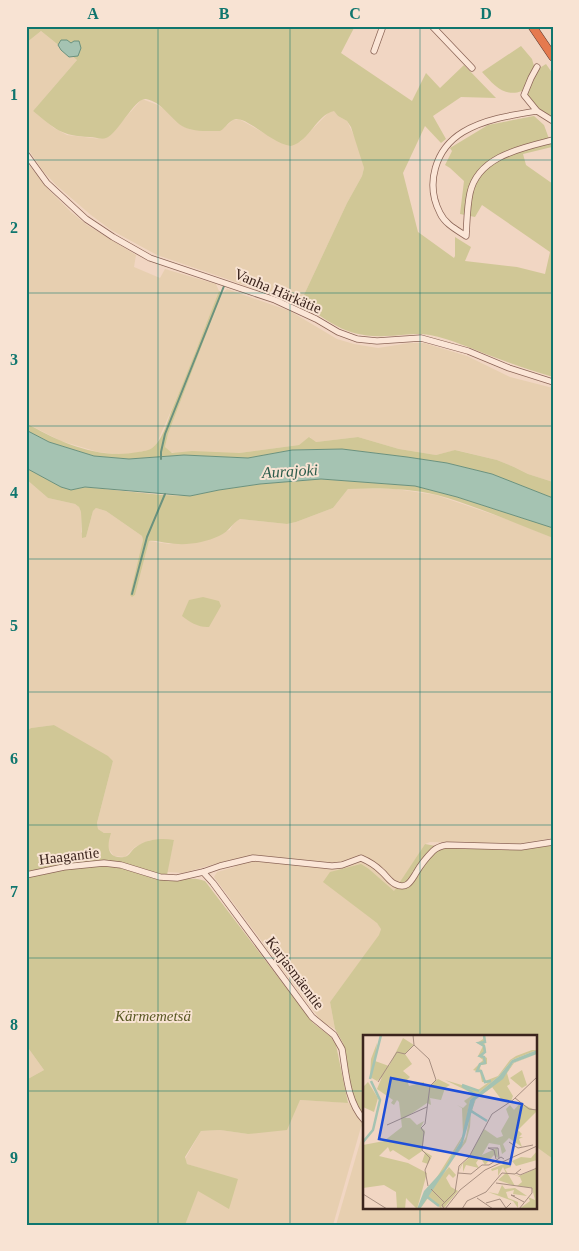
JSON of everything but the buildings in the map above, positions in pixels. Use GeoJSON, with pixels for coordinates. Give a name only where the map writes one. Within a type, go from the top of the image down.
{"type":"FeatureCollection","features":[{"type":"Feature","properties":{"kind":"highway"},"geometry":{"type":"LineString","coordinates":[[532,26],[553,58]]}},
{"type":"Feature","properties":{"kind":"street"},"geometry":{"type":"LineString","coordinates":[[374,51],[382,26]]}},
{"type":"Feature","properties":{"kind":"street"},"geometry":{"type":"LineString","coordinates":[[432,26],[472,68]]}},
{"type":"Feature","properties":{"kind":"street"},"geometry":{"type":"LineString","coordinates":[[538,67],[524,95],[537,110],[553,121]]}},
{"type":"Feature","properties":{"kind":"street"},"geometry":{"type":"LineString","coordinates":[[537,110],[498,118],[480,124],[463,132],[447,144],[434,170],[432,184],[440,213],[445,221],[466,236],[470,193],[477,175],[506,153],[553,140]]}},
{"type":"Feature","properties":{"kind":"street","name":"Vanha Härkätie"},"geometry":{"type":"LineString","coordinates":[[26,154],[47,183],[86,218],[113,237],[150,258],[275,300],[316,319],[338,332],[357,339],[377,341],[421,338],[468,351],[509,368],[553,382]]}},
{"type":"Feature","properties":{"kind":"street","name":"Haagantie"},"geometry":{"type":"LineString","coordinates":[[26,875],[64,866],[104,863],[121,865],[160,877],[178,878],[253,858],[322,866],[342,865],[361,858],[370,862],[396,885],[402,886],[408,885],[412,881],[415,873],[434,850],[439,847],[447,845],[521,847],[553,842]]}},
{"type":"Feature","properties":{"kind":"street","name":"Karjasmäentie"},"geometry":{"type":"LineString","coordinates":[[203,872],[312,1018],[338,1040],[342,1049],[352,1103],[356,1112],[363,1119]]}},
{"type":"Feature","properties":{"kind":"shaded area"},"geometry":{"type":"Polygon","coordinates":[[[41,31],[77,60],[33,111],[54,128],[67,135],[101,139],[109,136],[142,99],[158,105],[170,113],[181,125],[189,129],[215,131],[224,128],[233,120],[239,119],[264,133],[300,142],[329,112],[334,110],[338,116],[347,121],[357,142],[364,168],[362,176],[347,203],[303,297],[296,302],[291,301],[157,255],[111,230],[56,185],[43,171],[26,146],[26,43],[41,31]]]}},
{"type":"Feature","properties":{"kind":"shaded area"},"geometry":{"type":"Polygon","coordinates":[[[26,161],[49,190],[71,212],[87,225],[136,255],[134,267],[160,278],[165,269],[216,284],[219,291],[185,379],[156,445],[149,450],[125,455],[98,452],[61,441],[26,423],[26,161]]]}},
{"type":"Feature","properties":{"kind":"shaded area"},"geometry":{"type":"Polygon","coordinates":[[[227,289],[290,311],[337,339],[378,348],[409,343],[424,343],[467,356],[510,377],[553,388],[553,482],[528,474],[497,460],[456,450],[436,455],[399,449],[358,437],[313,442],[310,437],[299,445],[239,453],[169,452],[165,447],[168,434],[222,293],[227,289]]]}},
{"type":"Feature","properties":{"kind":"shaded area"},"geometry":{"type":"Polygon","coordinates":[[[26,479],[48,498],[75,504],[79,507],[81,512],[81,532],[86,537],[93,511],[96,508],[106,511],[142,536],[143,540],[132,597],[135,595],[149,541],[169,544],[230,530],[234,522],[240,519],[287,524],[296,522],[333,508],[348,489],[396,489],[436,495],[515,522],[553,538],[553,838],[519,844],[430,842],[425,844],[394,892],[369,869],[377,923],[381,928],[380,935],[330,1002],[335,1029],[322,1022],[214,877],[217,872],[235,867],[229,860],[183,873],[167,872],[174,840],[150,840],[135,847],[125,857],[114,856],[108,848],[104,833],[98,829],[97,823],[113,761],[54,725],[31,728],[26,731],[26,479]]]}},
{"type":"Feature","properties":{"kind":"shaded area"},"geometry":{"type":"Polygon","coordinates":[[[26,1045],[44,1070],[26,1080],[26,1045]]]}},
{"type":"Feature","properties":{"kind":"shaded area"},"geometry":{"type":"Polygon","coordinates":[[[299,1100],[352,1103],[363,1124],[333,1225],[185,1225],[197,1191],[238,1180],[187,1164],[185,1159],[201,1131],[220,1130],[248,1134],[299,1100]]]}},
{"type":"Feature","properties":{"kind":"shaded area"},"geometry":{"type":"Polygon","coordinates":[[[363,1132],[363,1208],[536,1208],[536,1147],[553,1159],[553,1225],[336,1225],[363,1132]]]}},
{"type":"Feature","properties":{"kind":"green space"},"geometry":{"type":"Polygon","coordinates":[[[26,26],[355,26],[341,53],[412,101],[426,73],[440,88],[464,65],[496,98],[461,97],[433,116],[446,139],[441,143],[425,126],[403,173],[418,232],[454,258],[455,237],[471,247],[465,261],[517,267],[545,274],[550,252],[482,205],[475,217],[460,214],[464,181],[445,165],[452,151],[450,148],[488,125],[534,116],[544,125],[552,147],[523,154],[526,165],[553,184],[553,377],[430,335],[372,336],[349,331],[329,322],[299,300],[303,297],[347,203],[362,176],[364,168],[351,127],[347,121],[338,116],[334,111],[322,117],[303,139],[291,146],[276,141],[247,123],[236,119],[229,122],[220,131],[200,131],[186,128],[157,103],[146,99],[137,104],[116,130],[106,138],[100,139],[72,135],[53,127],[33,111],[77,60],[41,31],[26,43],[26,26]]]}},
{"type":"Feature","properties":{"kind":"green space"},"geometry":{"type":"Polygon","coordinates":[[[521,46],[532,59],[534,66],[522,91],[510,93],[499,89],[482,72],[521,46]]]}},
{"type":"Feature","properties":{"kind":"green space"},"geometry":{"type":"Polygon","coordinates":[[[546,64],[553,74],[553,118],[539,110],[527,95],[538,69],[546,64]]]}},
{"type":"Feature","properties":{"kind":"green space"},"geometry":{"type":"Polygon","coordinates":[[[219,291],[222,293],[168,434],[165,447],[172,453],[192,451],[239,453],[299,445],[309,437],[316,442],[358,437],[399,449],[436,455],[455,450],[497,460],[528,474],[553,482],[553,498],[492,474],[447,463],[407,457],[342,449],[292,450],[248,458],[184,455],[129,459],[94,456],[49,442],[26,430],[26,423],[66,443],[109,454],[138,452],[152,448],[164,432],[219,291]]]}},
{"type":"Feature","properties":{"kind":"green space"},"geometry":{"type":"Polygon","coordinates":[[[26,468],[61,487],[71,490],[85,487],[162,495],[190,496],[260,484],[321,479],[415,486],[457,497],[553,528],[553,538],[481,509],[437,495],[393,489],[348,489],[333,508],[296,522],[287,524],[240,519],[223,534],[201,542],[181,544],[149,541],[135,595],[132,597],[130,595],[143,540],[142,536],[106,511],[96,508],[93,511],[86,537],[82,538],[81,512],[79,507],[75,504],[48,498],[26,479],[26,468]]]}},
{"type":"Feature","properties":{"kind":"green space"},"geometry":{"type":"Polygon","coordinates":[[[203,597],[219,601],[221,606],[209,627],[202,627],[182,616],[189,600],[203,597]]]}},
{"type":"Feature","properties":{"kind":"green space","name":"Kärmemetsä"},"geometry":{"type":"Polygon","coordinates":[[[54,725],[108,756],[113,761],[97,823],[98,829],[104,833],[111,833],[109,850],[111,853],[114,856],[124,857],[145,842],[159,839],[174,840],[166,880],[191,879],[205,881],[313,1023],[331,1037],[336,1045],[348,1103],[300,1100],[287,1130],[248,1134],[220,1130],[201,1131],[185,1157],[187,1164],[238,1179],[229,1209],[198,1191],[185,1225],[26,1225],[26,1080],[44,1070],[26,1045],[26,731],[31,728],[54,725]]]}},
{"type":"Feature","properties":{"kind":"green space"},"geometry":{"type":"Polygon","coordinates":[[[425,844],[446,848],[521,850],[553,845],[553,1159],[536,1147],[536,1035],[363,1035],[363,1113],[356,1105],[343,1043],[335,1029],[330,1002],[379,935],[381,929],[377,923],[323,882],[330,872],[361,864],[394,891],[425,844]]]}},
{"type":"Feature","properties":{"kind":"water"},"geometry":{"type":"Polygon","coordinates":[[[61,40],[67,40],[71,43],[79,41],[81,48],[78,56],[69,57],[61,50],[58,45],[61,40]]]}},
{"type":"Feature","properties":{"kind":"water","name":"Aurajoki"},"geometry":{"type":"Polygon","coordinates":[[[26,430],[49,442],[94,456],[129,459],[184,455],[248,458],[292,450],[342,449],[447,463],[492,474],[553,498],[553,528],[457,497],[415,486],[321,479],[260,484],[190,496],[85,487],[71,490],[61,487],[26,468],[26,430]]]}},
{"type":"Feature","properties":{"kind":"waterway"},"geometry":{"type":"LineString","coordinates":[[161,459],[165,434],[224,286]]}},
{"type":"Feature","properties":{"kind":"waterway"},"geometry":{"type":"LineString","coordinates":[[132,594],[147,537],[165,494]]}}]}
